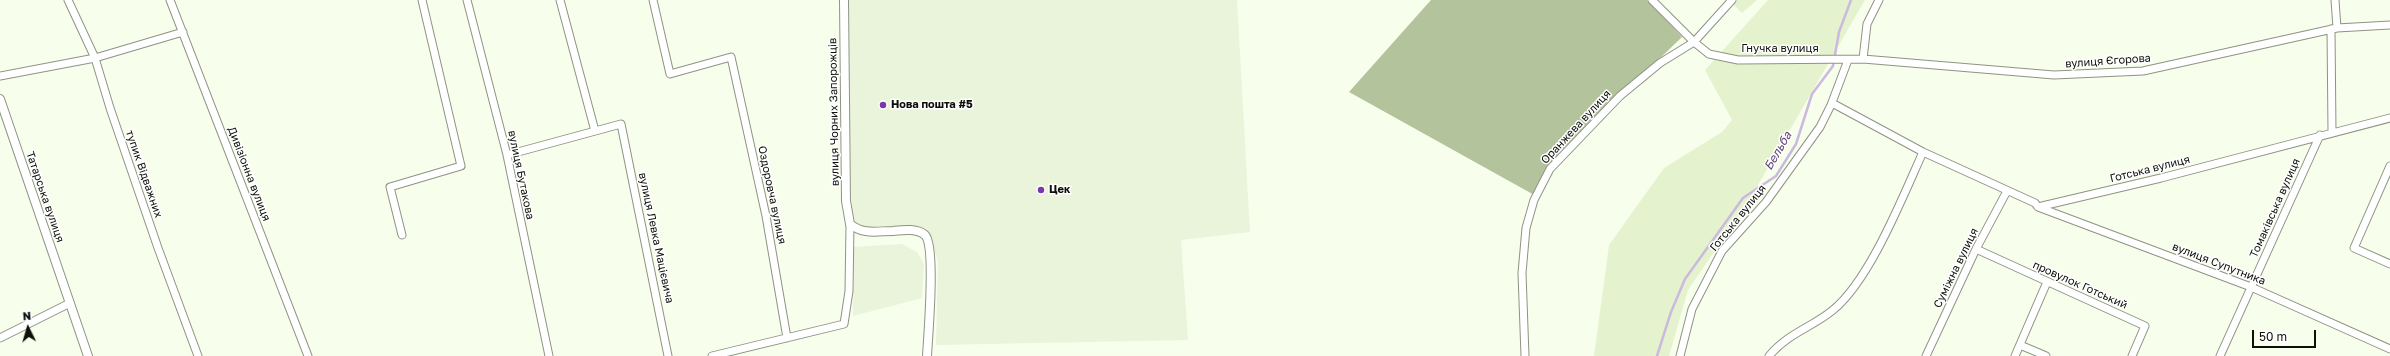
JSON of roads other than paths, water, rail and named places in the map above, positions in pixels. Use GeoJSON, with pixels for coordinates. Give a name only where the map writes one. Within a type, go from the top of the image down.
{"type":"FeatureCollection","features":[{"type":"Feature","properties":{"kind":"street","name":"тупик Відважних"},"geometry":{"type":"LineString","coordinates":[[68,0],[95,58],[110,108],[153,233],[198,356]]}},
{"type":"Feature","properties":{"kind":"street","name":"Дивізіонна вулиця"},"geometry":{"type":"LineString","coordinates":[[170,0],[308,356]]}},
{"type":"Feature","properties":{"kind":"street"},"geometry":{"type":"LineString","coordinates":[[402,235],[390,187],[461,166],[422,0]]}},
{"type":"Feature","properties":{"kind":"street","name":"вулиця Бутакова"},"geometry":{"type":"LineString","coordinates":[[467,0],[507,155],[549,356]]}},
{"type":"Feature","properties":{"kind":"street"},"geometry":{"type":"LineString","coordinates":[[507,155],[595,131],[560,0]]}},
{"type":"Feature","properties":{"kind":"street","name":"Оздоровча вулиця"},"geometry":{"type":"LineString","coordinates":[[653,0],[670,74],[731,57],[766,216],[787,338]]}},
{"type":"Feature","properties":{"kind":"street","name":"вулиця Чорних Запорожців"},"geometry":{"type":"LineString","coordinates":[[787,338],[844,324],[849,291],[850,224],[846,201],[844,0]]}},
{"type":"Feature","properties":{"kind":"street","name":"Гнучка вулиця"},"geometry":{"type":"LineString","coordinates":[[1652,0],[1694,42],[1709,54],[1738,60],[1845,60]]}},
{"type":"Feature","properties":{"kind":"street","name":"Оранжева вулиця"},"geometry":{"type":"LineString","coordinates":[[1525,356],[1522,273],[1526,228],[1534,200],[1550,169],[1620,96],[1660,63],[1694,42],[1732,0]]}},
{"type":"Feature","properties":{"kind":"street"},"geometry":{"type":"LineString","coordinates":[[1863,59],[1867,24],[1879,0]]}},
{"type":"Feature","properties":{"kind":"street"},"geometry":{"type":"LineString","coordinates":[[2332,132],[2336,0]]}},
{"type":"Feature","properties":{"kind":"street","name":"вулиця Єгорова"},"geometry":{"type":"LineString","coordinates":[[1845,60],[1863,59],[2054,75],[2143,71],[2334,29],[2390,25]]}},
{"type":"Feature","properties":{"kind":"street"},"geometry":{"type":"LineString","coordinates":[[0,76],[95,58],[183,32]]}},
{"type":"Feature","properties":{"kind":"street","name":"Готська вулиця"},"geometry":{"type":"LineString","coordinates":[[1680,356],[1692,309],[1722,251],[1766,202],[1820,128],[1832,103],[1845,60]]}},
{"type":"Feature","properties":{"kind":"street","name":"Татарська вулиця"},"geometry":{"type":"LineString","coordinates":[[0,99],[88,356]]}},
{"type":"Feature","properties":{"kind":"street"},"geometry":{"type":"LineString","coordinates":[[1832,103],[1923,152],[2035,203],[2038,207]]}},
{"type":"Feature","properties":{"kind":"street","name":"Готська вулиця"},"geometry":{"type":"LineString","coordinates":[[2038,207],[2161,178],[2390,118]]}},
{"type":"Feature","properties":{"kind":"street","name":"вулиця Левка Мацієвича"},"geometry":{"type":"LineString","coordinates":[[595,131],[621,124],[668,356]]}},
{"type":"Feature","properties":{"kind":"street","name":"Томаківська вулиця"},"geometry":{"type":"LineString","coordinates":[[2220,356],[2320,136]]}},
{"type":"Feature","properties":{"kind":"street"},"geometry":{"type":"LineString","coordinates":[[1769,356],[1780,342],[1833,310],[1854,288],[1890,224],[1923,152]]}},
{"type":"Feature","properties":{"kind":"street"},"geometry":{"type":"LineString","coordinates":[[2390,166],[2387,182],[2354,248],[2390,264]]}},
{"type":"Feature","properties":{"kind":"street","name":"Суміжна вулиця"},"geometry":{"type":"LineString","coordinates":[[1926,356],[1976,249],[2007,191]]}},
{"type":"Feature","properties":{"kind":"street","name":"вулиця Супутника"},"geometry":{"type":"LineString","coordinates":[[2038,207],[2251,287],[2390,349]]}},
{"type":"Feature","properties":{"kind":"street"},"geometry":{"type":"LineString","coordinates":[[850,224],[864,232],[908,230],[920,232],[926,236],[930,245],[931,300],[928,356]]}},
{"type":"Feature","properties":{"kind":"street","name":"провулок Готський"},"geometry":{"type":"LineString","coordinates":[[1976,249],[2145,326],[2132,356]]}},
{"type":"Feature","properties":{"kind":"street"},"geometry":{"type":"LineString","coordinates":[[2015,356],[2047,282]]}},
{"type":"Feature","properties":{"kind":"street"},"geometry":{"type":"LineString","coordinates":[[0,338],[70,303]]}},
{"type":"Feature","properties":{"kind":"street"},"geometry":{"type":"LineString","coordinates":[[712,356],[787,338]]}},
{"type":"Feature","properties":{"kind":"street"},"geometry":{"type":"LineString","coordinates":[[2020,345],[2046,356]]}},
{"type":"Feature","properties":{"kind":"waterway","name":"Бельба"},"geometry":{"type":"LineString","coordinates":[[1657,356],[1671,312],[1685,279],[1743,198],[1776,176],[1796,144],[1812,94],[1833,66],[1839,32],[1851,0]]}},
{"type":"Feature","properties":{"kind":"place","name":"Нова пошта #5"},"geometry":{"type":"Point","coordinates":[883,105]}},
{"type":"Feature","properties":{"kind":"place","name":"Цек"},"geometry":{"type":"Point","coordinates":[1041,190]}}]}
